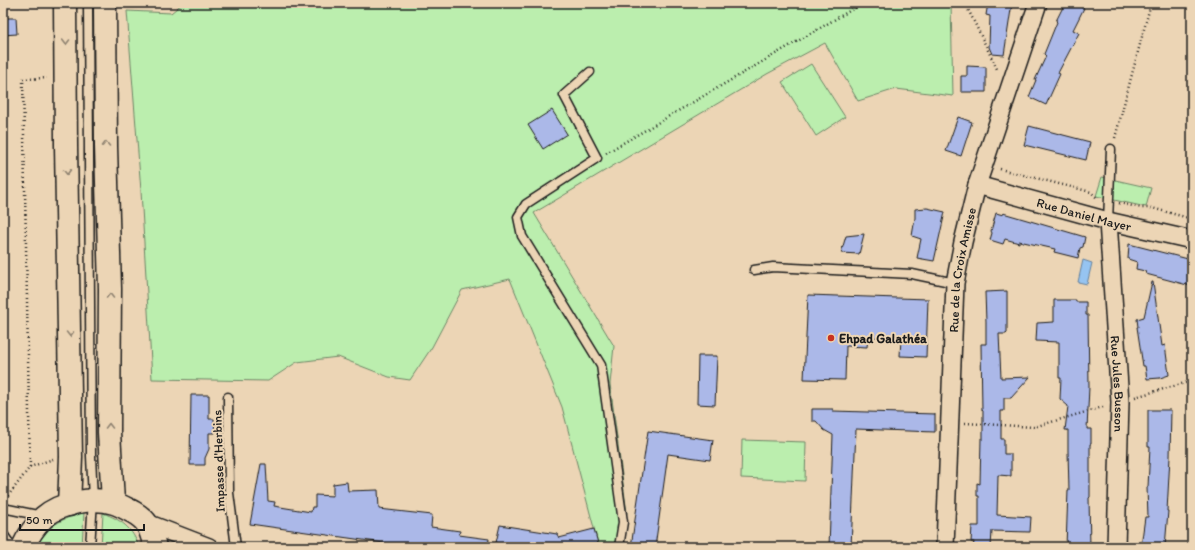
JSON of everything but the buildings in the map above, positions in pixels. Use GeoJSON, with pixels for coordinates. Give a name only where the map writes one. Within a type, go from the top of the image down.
{"type":"FeatureCollection","features":[{"type":"Feature","properties":{"kind":"main road"},"geometry":{"type":"LineString","coordinates":[[65,3],[71,457],[69,505]]}},
{"type":"Feature","properties":{"kind":"main road"},"geometry":{"type":"LineString","coordinates":[[103,501],[110,448],[110,289],[106,146],[105,3]]}},
{"type":"Feature","properties":{"kind":"main road"},"geometry":{"type":"LineString","coordinates":[[23,547],[34,528],[45,517],[57,509],[78,502],[103,501],[126,508],[139,516],[146,523],[155,547]]}},
{"type":"Feature","properties":{"kind":"street","name":"Rue de la Croix Amisse"},"geometry":{"type":"LineString","coordinates":[[945,547],[955,283],[977,185],[1038,3]]}},
{"type":"Feature","properties":{"kind":"street","name":"Rue Daniel Mayer"},"geometry":{"type":"LineString","coordinates":[[977,185],[1108,222],[1192,240]]}},
{"type":"Feature","properties":{"kind":"street","name":"Rue Jules Busson"},"geometry":{"type":"LineString","coordinates":[[1108,222],[1120,402],[1116,547]]}},
{"type":"Feature","properties":{"kind":"street"},"geometry":{"type":"LineString","coordinates":[[146,523],[209,547]]}},
{"type":"Feature","properties":{"kind":"lane"},"geometry":{"type":"LineString","coordinates":[[88,3],[90,417],[103,501],[90,547]]}},
{"type":"Feature","properties":{"kind":"lane"},"geometry":{"type":"LineString","coordinates":[[590,72],[564,96],[597,158],[526,204],[518,217],[522,236],[601,365],[623,522],[619,547]]}},
{"type":"Feature","properties":{"kind":"lane"},"geometry":{"type":"LineString","coordinates":[[1108,222],[1112,149]]}},
{"type":"Feature","properties":{"kind":"lane"},"geometry":{"type":"LineString","coordinates":[[754,270],[773,268],[912,274],[955,283]]}},
{"type":"Feature","properties":{"kind":"lane","name":"Impasse d'Herbins"},"geometry":{"type":"LineString","coordinates":[[228,397],[229,493],[236,547]]}},
{"type":"Feature","properties":{"kind":"lane"},"geometry":{"type":"LineString","coordinates":[[3,508],[45,517]]}},
{"type":"Feature","properties":{"kind":"lane"},"geometry":{"type":"LineString","coordinates":[[3,534],[12,547]]}},
{"type":"Feature","properties":{"kind":"path"},"geometry":{"type":"LineString","coordinates":[[597,158],[863,3]]}},
{"type":"Feature","properties":{"kind":"path"},"geometry":{"type":"LineString","coordinates":[[965,3],[1008,91]]}},
{"type":"Feature","properties":{"kind":"path"},"geometry":{"type":"LineString","coordinates":[[1112,149],[1151,3]]}},
{"type":"Feature","properties":{"kind":"path"},"geometry":{"type":"LineString","coordinates":[[30,467],[23,78],[54,78]]}},
{"type":"Feature","properties":{"kind":"path"},"geometry":{"type":"LineString","coordinates":[[993,167],[1091,192],[1096,198],[1142,208],[1152,208],[1192,219]]}},
{"type":"Feature","properties":{"kind":"path"},"geometry":{"type":"LineString","coordinates":[[950,422],[1034,427],[1192,381]]}},
{"type":"Feature","properties":{"kind":"path"},"geometry":{"type":"LineString","coordinates":[[5,500],[30,467],[58,458]]}},
{"type":"Feature","properties":{"kind":"green space"},"geometry":{"type":"Polygon","coordinates":[[[183,3],[951,3],[953,96],[896,89],[858,101],[825,43],[767,74],[534,213],[614,346],[610,384],[627,513],[613,547],[599,547],[562,407],[510,279],[462,290],[432,347],[410,380],[389,377],[338,357],[297,362],[268,381],[152,379],[141,191],[127,11],[171,13],[183,3]]]}},
{"type":"Feature","properties":{"kind":"green space"},"geometry":{"type":"Polygon","coordinates":[[[811,64],[845,117],[816,136],[782,82],[811,64]]]}},
{"type":"Feature","properties":{"kind":"green space"},"geometry":{"type":"Polygon","coordinates":[[[1102,177],[1151,188],[1146,207],[1096,196],[1102,177]]]}},
{"type":"Feature","properties":{"kind":"green space"},"geometry":{"type":"Polygon","coordinates":[[[742,440],[806,442],[805,481],[741,478],[742,440]]]}},
{"type":"Feature","properties":{"kind":"green space"},"geometry":{"type":"Polygon","coordinates":[[[84,513],[82,547],[37,547],[44,534],[56,524],[69,517],[84,513]]]}},
{"type":"Feature","properties":{"kind":"green space"},"geometry":{"type":"Polygon","coordinates":[[[103,513],[115,518],[125,525],[133,534],[139,547],[101,547],[103,513]]]}},
{"type":"Feature","properties":{"kind":"water"},"geometry":{"type":"Polygon","coordinates":[[[1083,260],[1092,263],[1087,284],[1078,282],[1083,260]]]}},
{"type":"Feature","properties":{"kind":"place","name":"Ehpad Galathéa"},"geometry":{"type":"Point","coordinates":[831,338]}}]}
